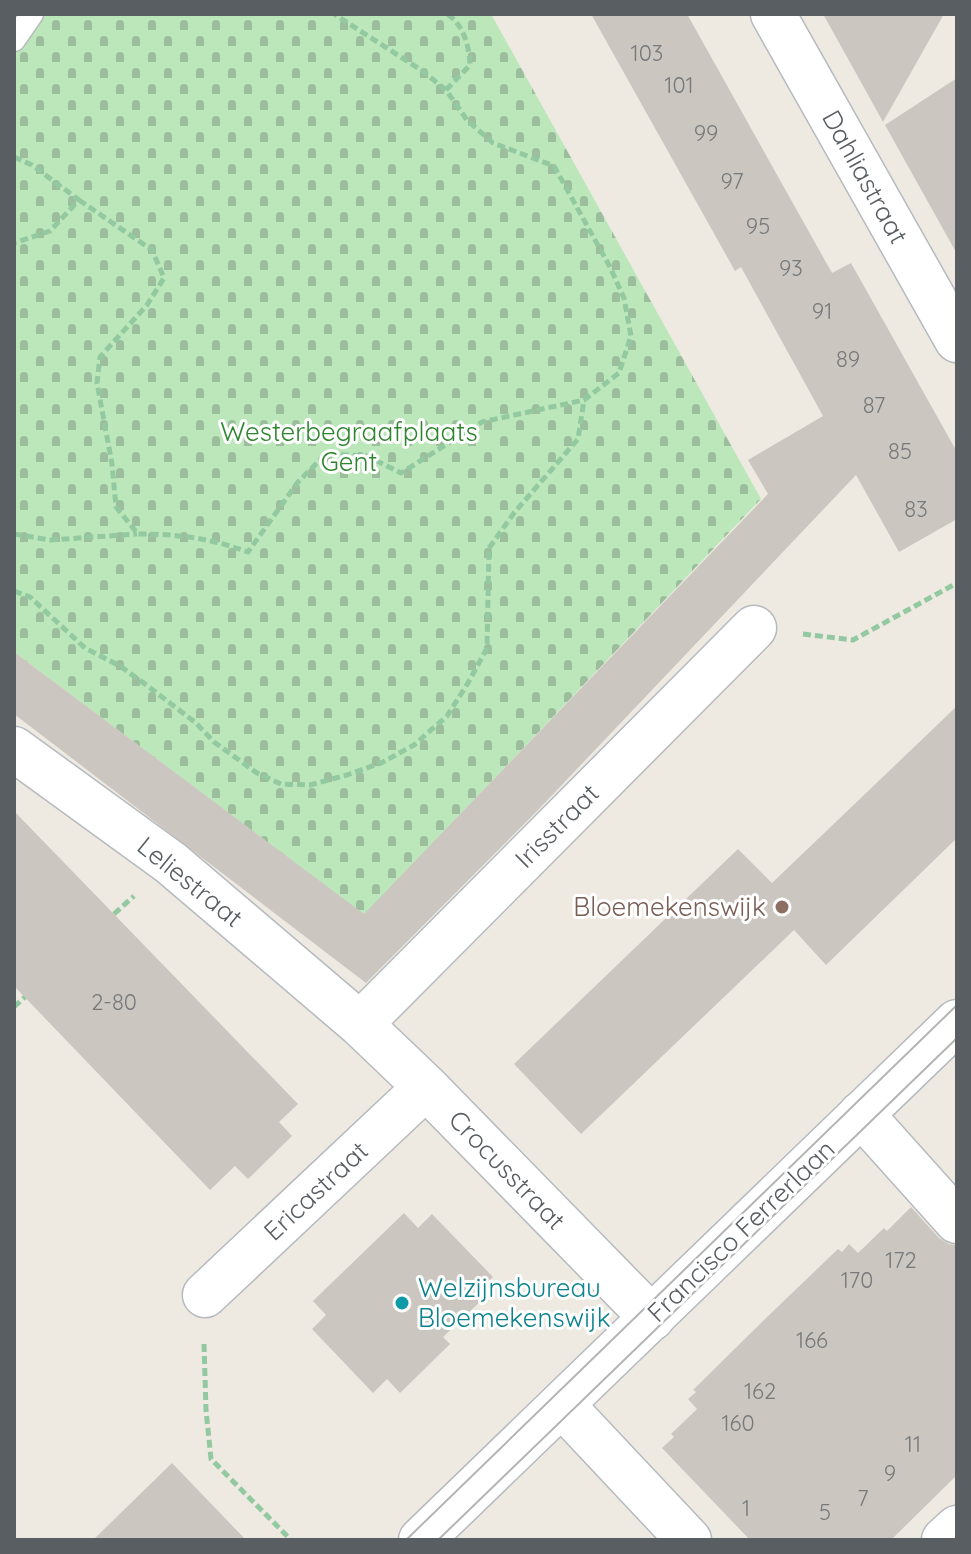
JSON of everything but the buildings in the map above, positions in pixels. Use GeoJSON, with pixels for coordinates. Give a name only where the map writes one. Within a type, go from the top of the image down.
{"type":"FeatureCollection","features":[{"type":"Feature","properties":{"kind":"street","name":"Dahliastraat"},"geometry":{"type":"LineString","coordinates":[[773,14],[944,288],[957,340]]}},
{"type":"Feature","properties":{"kind":"street","name":"Irisstraat"},"geometry":{"type":"LineString","coordinates":[[360,1024],[754,628]]}},
{"type":"Feature","properties":{"kind":"street","name":"Leliestraat"},"geometry":{"type":"LineString","coordinates":[[14,749],[171,863],[360,1024]]}},
{"type":"Feature","properties":{"kind":"street","name":"Francisco Ferrerlaan"},"geometry":{"type":"LineString","coordinates":[[421,1540],[957,1022]]}},
{"type":"Feature","properties":{"kind":"street","name":"Crocusstraat"},"geometry":{"type":"LineString","coordinates":[[360,1024],[426,1087],[652,1318]]}},
{"type":"Feature","properties":{"kind":"street","name":"Ericastraat"},"geometry":{"type":"LineString","coordinates":[[205,1295],[426,1087]]}},
{"type":"Feature","properties":{"kind":"street"},"geometry":{"type":"LineString","coordinates":[[861,1114],[957,1221]]}},
{"type":"Feature","properties":{"kind":"street"},"geometry":{"type":"LineString","coordinates":[[562,1405],[689,1540]]}},
{"type":"Feature","properties":{"kind":"street"},"geometry":{"type":"LineString","coordinates":[[944,1540],[957,1528]]}},
{"type":"Feature","properties":{"kind":"lane"},"geometry":{"type":"LineString","coordinates":[[14,40],[32,14]]}},
{"type":"Feature","properties":{"kind":"path"},"geometry":{"type":"LineString","coordinates":[[14,534],[50,540],[175,534],[213,539],[248,552],[266,531],[298,482],[326,454],[367,456],[401,473],[482,422],[584,400],[619,373],[631,336],[624,298],[554,166],[493,143],[467,120],[446,90],[421,70],[334,14]]}},
{"type":"Feature","properties":{"kind":"path"},"geometry":{"type":"LineString","coordinates":[[446,90],[470,65],[469,45],[454,18],[447,14]]}},
{"type":"Feature","properties":{"kind":"path"},"geometry":{"type":"LineString","coordinates":[[14,157],[32,165],[152,250],[164,278],[147,305],[100,357],[97,383],[116,507],[138,534]]}},
{"type":"Feature","properties":{"kind":"path"},"geometry":{"type":"LineString","coordinates":[[14,243],[50,231],[79,200]]}},
{"type":"Feature","properties":{"kind":"path"},"geometry":{"type":"LineString","coordinates":[[14,591],[30,597],[85,648],[120,666],[149,687],[196,723],[214,742],[257,773],[281,784],[310,785],[347,775],[381,763],[414,745],[447,716],[468,683],[487,648],[489,548],[514,513],[578,439],[584,400]]}},
{"type":"Feature","properties":{"kind":"path"},"geometry":{"type":"LineString","coordinates":[[754,628],[853,640],[957,583]]}},
{"type":"Feature","properties":{"kind":"path"},"geometry":{"type":"LineString","coordinates":[[14,1007],[25,997]]}},
{"type":"Feature","properties":{"kind":"path"},"geometry":{"type":"LineString","coordinates":[[205,1295],[205,1394],[211,1459],[291,1540]]}},
{"type":"Feature","properties":{"kind":"green space","name":"Westerbegraafplaats Gent"},"geometry":{"type":"Polygon","coordinates":[[[14,14],[491,14],[761,499],[364,915],[14,652],[14,14]]]}},
{"type":"Feature","properties":{"kind":"tram line"},"geometry":{"type":"LineString","coordinates":[[406,1540],[957,1005]]}},
{"type":"Feature","properties":{"kind":"tram line"},"geometry":{"type":"LineString","coordinates":[[438,1540],[957,1038]]}},
{"type":"Feature","properties":{"kind":"place","name":"Bloemekenswijk"},"geometry":{"type":"Point","coordinates":[782,907]}},
{"type":"Feature","properties":{"kind":"place","name":"Welzijnsbureau Bloemekenswijk"},"geometry":{"type":"Point","coordinates":[402,1303]}}]}
